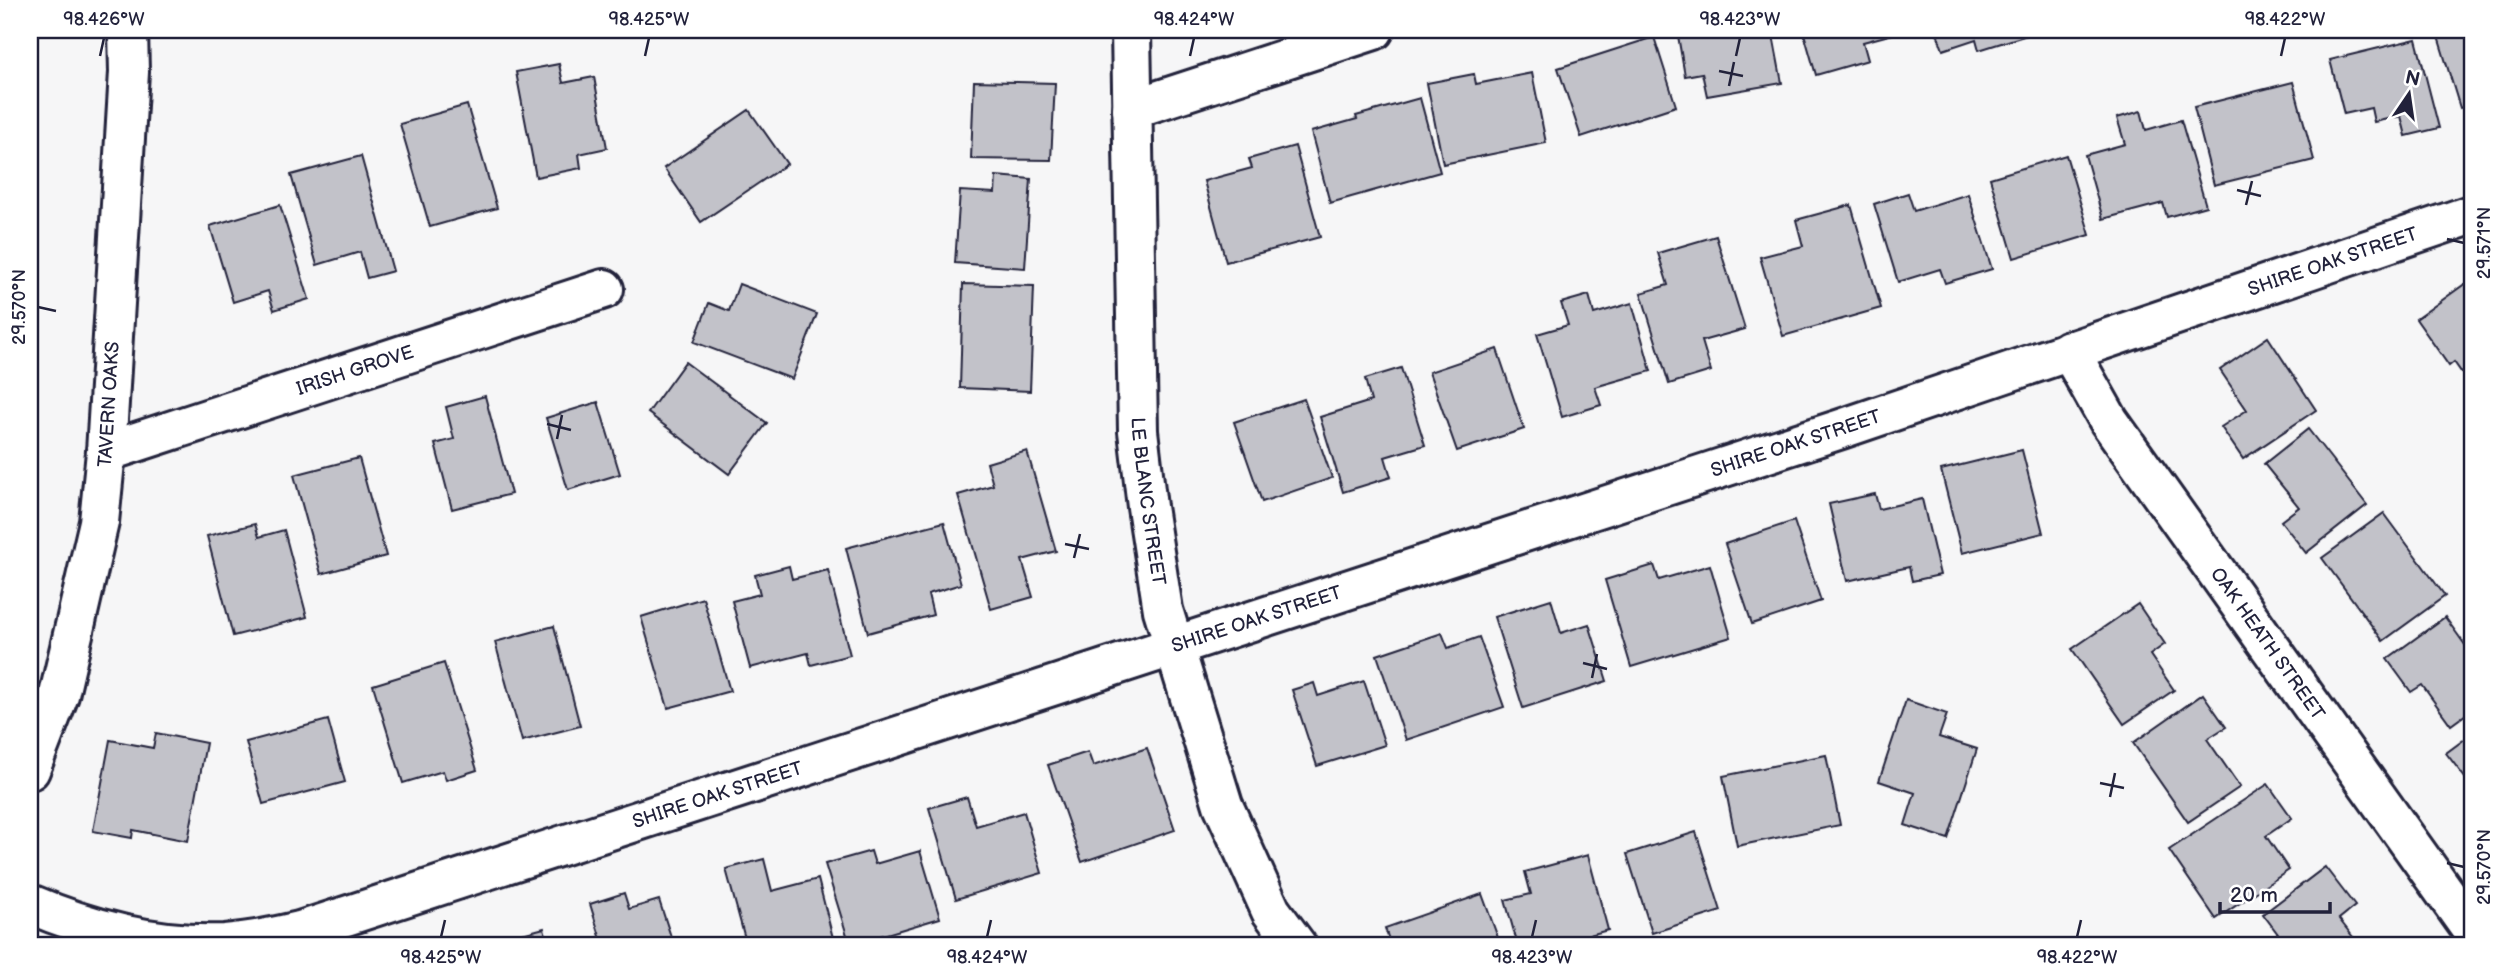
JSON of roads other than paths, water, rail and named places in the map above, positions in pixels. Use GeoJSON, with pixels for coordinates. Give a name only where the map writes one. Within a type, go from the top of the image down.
{"type":"FeatureCollection","features":[{"type":"Feature","properties":{"kind":"street","name":"TAVERN OAKS"},"geometry":{"type":"LineString","coordinates":[[30,770],[59,695],[99,522],[106,452],[129,72],[128,30]]}},
{"type":"Feature","properties":{"kind":"street","name":"LE BLANC STREET"},"geometry":{"type":"LineString","coordinates":[[1131,30],[1138,431],[1163,610],[1223,805],[1271,911],[1297,946]]}},
{"type":"Feature","properties":{"kind":"street"},"geometry":{"type":"LineString","coordinates":[[1132,109],[1374,30]]}},
{"type":"Feature","properties":{"kind":"street","name":"SHIRE OAK STREET"},"geometry":{"type":"LineString","coordinates":[[30,904],[107,932],[188,944],[226,944],[300,931],[1841,429],[2473,214]]}},
{"type":"Feature","properties":{"kind":"street","name":"IRISH GROVE"},"geometry":{"type":"LineString","coordinates":[[106,452],[604,289]]}},
{"type":"Feature","properties":{"kind":"street","name":"OAK HEATH STREET"},"geometry":{"type":"LineString","coordinates":[[2069,350],[2109,421],[2473,932]]}}]}
